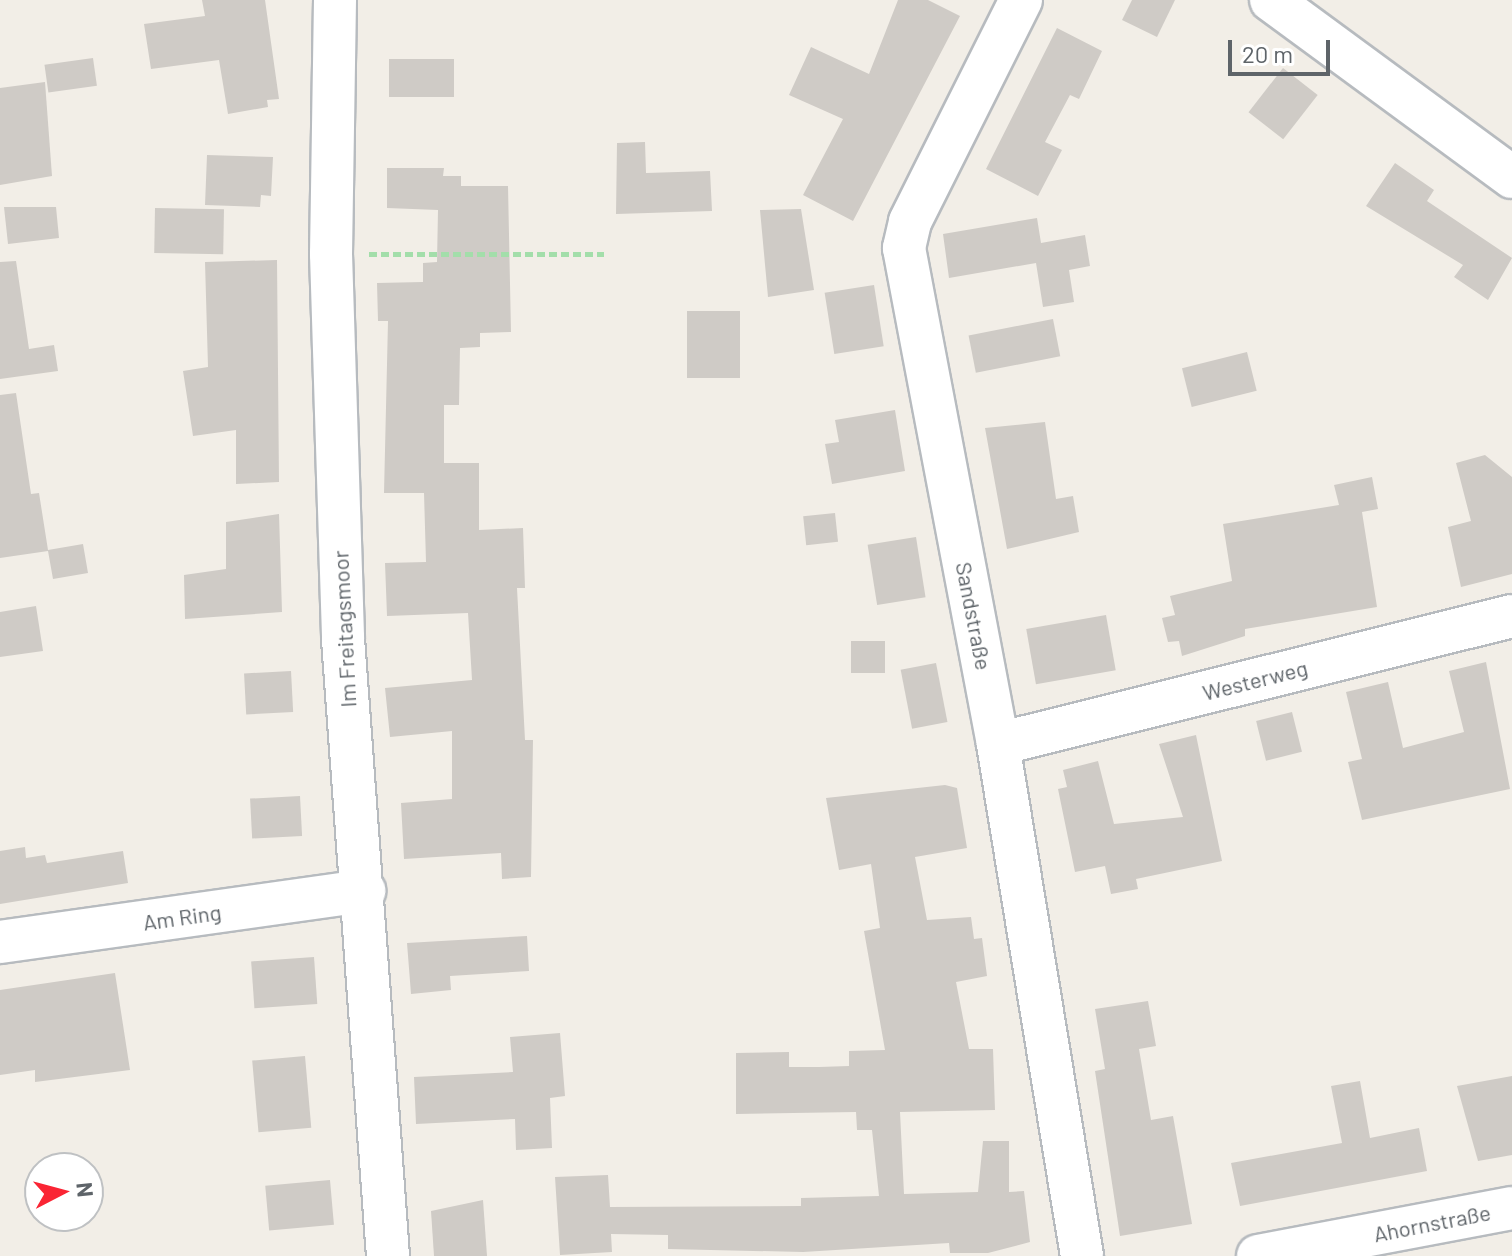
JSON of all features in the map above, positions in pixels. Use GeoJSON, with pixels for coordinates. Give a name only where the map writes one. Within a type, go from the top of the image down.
{"type":"FeatureCollection","features":[{"type":"Feature","properties":{"kind":"street","name":"Im Freitagsmoor"},"geometry":{"type":"LineString","coordinates":[[335,0],[331,254],[343,639],[364,891],[388,1256]]}},
{"type":"Feature","properties":{"kind":"street","name":"Sandstraße"},"geometry":{"type":"LineString","coordinates":[[1021,0],[910,222],[904,248],[998,744],[1082,1256]]}},
{"type":"Feature","properties":{"kind":"street"},"geometry":{"type":"LineString","coordinates":[[1271,0],[1512,177]]}},
{"type":"Feature","properties":{"kind":"street","name":"Westerweg"},"geometry":{"type":"LineString","coordinates":[[998,744],[1512,616]]}},
{"type":"Feature","properties":{"kind":"street","name":"Am Ring"},"geometry":{"type":"LineString","coordinates":[[0,942],[364,891]]}},
{"type":"Feature","properties":{"kind":"street","name":"Ahornstraße"},"geometry":{"type":"LineString","coordinates":[[1258,1256],[1512,1208]]}},
{"type":"Feature","properties":{"kind":"path"},"geometry":{"type":"LineString","coordinates":[[331,254],[604,254]]}},
{"type":"Feature","properties":{"kind":"building"},"geometry":{"type":"Polygon","coordinates":[[[202,0],[265,0],[279,99],[267,100],[268,107],[228,114],[219,60],[151,69],[144,24],[205,16],[202,0]]]}},
{"type":"Feature","properties":{"kind":"building"},"geometry":{"type":"Polygon","coordinates":[[[898,0],[928,0],[960,16],[853,221],[803,195],[843,119],[789,95],[811,47],[869,74],[898,0]]]}},
{"type":"Feature","properties":{"kind":"building"},"geometry":{"type":"Polygon","coordinates":[[[1132,0],[1175,0],[1157,37],[1122,20],[1132,0]]]}},
{"type":"Feature","properties":{"kind":"building"},"geometry":{"type":"Polygon","coordinates":[[[1057,28],[1102,51],[1079,99],[1070,95],[1045,142],[1062,150],[1038,196],[986,169],[1057,28]]]}},
{"type":"Feature","properties":{"kind":"building"},"geometry":{"type":"Polygon","coordinates":[[[93,58],[97,86],[48,93],[44,65],[93,58]]]}},
{"type":"Feature","properties":{"kind":"building"},"geometry":{"type":"Polygon","coordinates":[[[389,59],[454,59],[454,97],[389,97],[389,59]]]}},
{"type":"Feature","properties":{"kind":"building"},"geometry":{"type":"Polygon","coordinates":[[[1283,68],[1318,95],[1283,139],[1249,112],[1283,68]]]}},
{"type":"Feature","properties":{"kind":"building"},"geometry":{"type":"Polygon","coordinates":[[[45,82],[52,176],[0,185],[0,88],[45,82]]]}},
{"type":"Feature","properties":{"kind":"building"},"geometry":{"type":"Polygon","coordinates":[[[645,142],[646,173],[710,171],[712,211],[616,214],[617,143],[645,142]]]}},
{"type":"Feature","properties":{"kind":"building"},"geometry":{"type":"Polygon","coordinates":[[[207,155],[273,157],[271,196],[261,195],[260,207],[205,205],[207,155]]]}},
{"type":"Feature","properties":{"kind":"building"},"geometry":{"type":"Polygon","coordinates":[[[1395,163],[1434,190],[1427,201],[1512,258],[1488,300],[1454,277],[1463,265],[1366,206],[1395,163]]]}},
{"type":"Feature","properties":{"kind":"building"},"geometry":{"type":"Polygon","coordinates":[[[387,168],[444,168],[443,176],[461,176],[461,186],[508,186],[511,332],[480,333],[480,347],[460,348],[459,405],[444,405],[444,463],[479,463],[479,530],[523,528],[525,588],[517,588],[525,740],[533,740],[531,877],[502,879],[501,853],[404,859],[401,803],[452,799],[452,731],[390,737],[385,688],[472,680],[468,613],[387,616],[385,563],[426,562],[424,493],[384,493],[388,321],[378,321],[377,283],[423,282],[423,263],[437,262],[438,210],[387,208],[387,168]]]}},
{"type":"Feature","properties":{"kind":"building"},"geometry":{"type":"Polygon","coordinates":[[[4,207],[56,207],[59,238],[8,244],[4,207]]]}},
{"type":"Feature","properties":{"kind":"building"},"geometry":{"type":"Polygon","coordinates":[[[155,208],[224,209],[223,254],[154,253],[155,208]]]}},
{"type":"Feature","properties":{"kind":"building"},"geometry":{"type":"Polygon","coordinates":[[[801,209],[814,290],[768,297],[760,210],[801,209]]]}},
{"type":"Feature","properties":{"kind":"building"},"geometry":{"type":"Polygon","coordinates":[[[1037,218],[1041,243],[1085,235],[1090,266],[1069,270],[1074,302],[1043,307],[1036,263],[949,278],[943,234],[1037,218]]]}},
{"type":"Feature","properties":{"kind":"building"},"geometry":{"type":"Polygon","coordinates":[[[277,260],[279,482],[236,484],[236,430],[193,436],[183,371],[208,367],[205,262],[277,260]]]}},
{"type":"Feature","properties":{"kind":"building"},"geometry":{"type":"Polygon","coordinates":[[[16,261],[29,349],[54,345],[58,371],[0,379],[0,262],[16,261]]]}},
{"type":"Feature","properties":{"kind":"building"},"geometry":{"type":"Polygon","coordinates":[[[874,285],[884,346],[834,354],[825,293],[874,285]]]}},
{"type":"Feature","properties":{"kind":"building"},"geometry":{"type":"Polygon","coordinates":[[[687,311],[740,311],[740,378],[687,378],[687,311]]]}},
{"type":"Feature","properties":{"kind":"building"},"geometry":{"type":"Polygon","coordinates":[[[1053,319],[1060,356],[976,373],[969,335],[1053,319]]]}},
{"type":"Feature","properties":{"kind":"building"},"geometry":{"type":"Polygon","coordinates":[[[1247,352],[1257,391],[1192,407],[1182,368],[1247,352]]]}},
{"type":"Feature","properties":{"kind":"building"},"geometry":{"type":"Polygon","coordinates":[[[16,393],[31,494],[39,493],[48,550],[83,544],[88,573],[53,579],[48,551],[0,558],[0,395],[16,393]]]}},
{"type":"Feature","properties":{"kind":"building"},"geometry":{"type":"Polygon","coordinates":[[[895,410],[905,471],[832,484],[825,444],[839,442],[835,420],[895,410]]]}},
{"type":"Feature","properties":{"kind":"building"},"geometry":{"type":"Polygon","coordinates":[[[1045,422],[1056,499],[1073,496],[1079,532],[1007,549],[985,428],[1045,422]]]}},
{"type":"Feature","properties":{"kind":"building"},"geometry":{"type":"Polygon","coordinates":[[[1485,455],[1512,477],[1512,574],[1461,587],[1448,527],[1471,521],[1456,463],[1485,455]]]}},
{"type":"Feature","properties":{"kind":"building"},"geometry":{"type":"Polygon","coordinates":[[[1372,477],[1378,509],[1362,512],[1377,607],[1245,629],[1245,636],[1182,656],[1179,641],[1168,642],[1162,618],[1175,615],[1170,596],[1232,581],[1223,524],[1339,505],[1334,485],[1372,477]]]}},
{"type":"Feature","properties":{"kind":"building"},"geometry":{"type":"Polygon","coordinates":[[[835,513],[838,542],[806,545],[803,516],[835,513]]]}},
{"type":"Feature","properties":{"kind":"building"},"geometry":{"type":"Polygon","coordinates":[[[279,514],[282,612],[185,619],[184,575],[226,569],[226,522],[279,514]]]}},
{"type":"Feature","properties":{"kind":"building"},"geometry":{"type":"Polygon","coordinates":[[[916,537],[926,597],[877,605],[868,545],[916,537]]]}},
{"type":"Feature","properties":{"kind":"building"},"geometry":{"type":"Polygon","coordinates":[[[36,606],[43,651],[0,657],[0,612],[36,606]]]}},
{"type":"Feature","properties":{"kind":"building"},"geometry":{"type":"Polygon","coordinates":[[[1106,615],[1116,670],[1036,684],[1026,629],[1106,615]]]}},
{"type":"Feature","properties":{"kind":"building"},"geometry":{"type":"Polygon","coordinates":[[[851,641],[885,641],[885,673],[851,673],[851,641]]]}},
{"type":"Feature","properties":{"kind":"building"},"geometry":{"type":"Polygon","coordinates":[[[1486,662],[1510,789],[1362,820],[1348,762],[1362,759],[1346,692],[1388,682],[1403,748],[1464,732],[1449,671],[1486,662]]]}},
{"type":"Feature","properties":{"kind":"building"},"geometry":{"type":"Polygon","coordinates":[[[936,663],[947,722],[912,729],[901,670],[936,663]]]}},
{"type":"Feature","properties":{"kind":"building"},"geometry":{"type":"Polygon","coordinates":[[[291,671],[293,712],[246,714],[244,673],[291,671]]]}},
{"type":"Feature","properties":{"kind":"building"},"geometry":{"type":"Polygon","coordinates":[[[1292,712],[1302,752],[1266,761],[1256,721],[1292,712]]]}},
{"type":"Feature","properties":{"kind":"building"},"geometry":{"type":"Polygon","coordinates":[[[1196,735],[1222,861],[1136,879],[1138,889],[1111,894],[1105,866],[1075,872],[1058,789],[1067,787],[1063,770],[1098,761],[1114,824],[1183,817],[1159,744],[1196,735]]]}},
{"type":"Feature","properties":{"kind":"building"},"geometry":{"type":"Polygon","coordinates":[[[945,785],[957,788],[967,848],[915,857],[927,920],[971,917],[974,939],[982,938],[987,976],[956,982],[969,1049],[993,1049],[995,1110],[900,1112],[904,1194],[978,1192],[983,1141],[1009,1141],[1009,1192],[1024,1191],[1030,1242],[988,1253],[950,1253],[949,1243],[803,1252],[668,1249],[668,1235],[611,1234],[612,1252],[560,1255],[555,1177],[608,1175],[610,1207],[801,1206],[801,1198],[879,1196],[872,1130],[857,1130],[856,1112],[736,1114],[736,1053],[789,1052],[789,1067],[819,1067],[849,1066],[849,1051],[885,1050],[864,931],[880,928],[871,864],[839,870],[826,798],[945,785]]]}},
{"type":"Feature","properties":{"kind":"building"},"geometry":{"type":"Polygon","coordinates":[[[300,796],[302,836],[252,839],[250,799],[300,796]]]}},
{"type":"Feature","properties":{"kind":"building"},"geometry":{"type":"Polygon","coordinates":[[[25,847],[26,858],[45,855],[47,863],[123,851],[128,883],[0,904],[0,851],[25,847]]]}},
{"type":"Feature","properties":{"kind":"building"},"geometry":{"type":"Polygon","coordinates":[[[527,936],[529,971],[450,976],[451,990],[411,994],[407,943],[527,936]]]}},
{"type":"Feature","properties":{"kind":"building"},"geometry":{"type":"Polygon","coordinates":[[[314,957],[317,1004],[254,1008],[251,961],[314,957]]]}},
{"type":"Feature","properties":{"kind":"building"},"geometry":{"type":"Polygon","coordinates":[[[115,973],[130,1070],[35,1082],[35,1070],[0,1075],[0,990],[115,973]]]}},
{"type":"Feature","properties":{"kind":"building"},"geometry":{"type":"Polygon","coordinates":[[[1148,1001],[1156,1046],[1139,1049],[1151,1120],[1173,1116],[1192,1224],[1120,1236],[1095,1071],[1105,1069],[1095,1009],[1148,1001]]]}},
{"type":"Feature","properties":{"kind":"building"},"geometry":{"type":"Polygon","coordinates":[[[560,1033],[565,1096],[550,1098],[552,1148],[516,1150],[515,1119],[416,1124],[414,1077],[513,1072],[510,1037],[560,1033]]]}},
{"type":"Feature","properties":{"kind":"building"},"geometry":{"type":"Polygon","coordinates":[[[305,1056],[311,1128],[258,1132],[252,1061],[305,1056]]]}},
{"type":"Feature","properties":{"kind":"building"},"geometry":{"type":"Polygon","coordinates":[[[1512,1076],[1512,1155],[1478,1161],[1457,1086],[1512,1076]]]}},
{"type":"Feature","properties":{"kind":"building"},"geometry":{"type":"Polygon","coordinates":[[[1360,1081],[1370,1138],[1419,1128],[1427,1171],[1240,1206],[1231,1163],[1342,1143],[1331,1086],[1360,1081]]]}},
{"type":"Feature","properties":{"kind":"building"},"geometry":{"type":"Polygon","coordinates":[[[330,1180],[334,1225],[269,1230],[265,1186],[330,1180]]]}},
{"type":"Feature","properties":{"kind":"building"},"geometry":{"type":"Polygon","coordinates":[[[483,1200],[487,1256],[434,1256],[431,1211],[483,1200]]]}}]}
